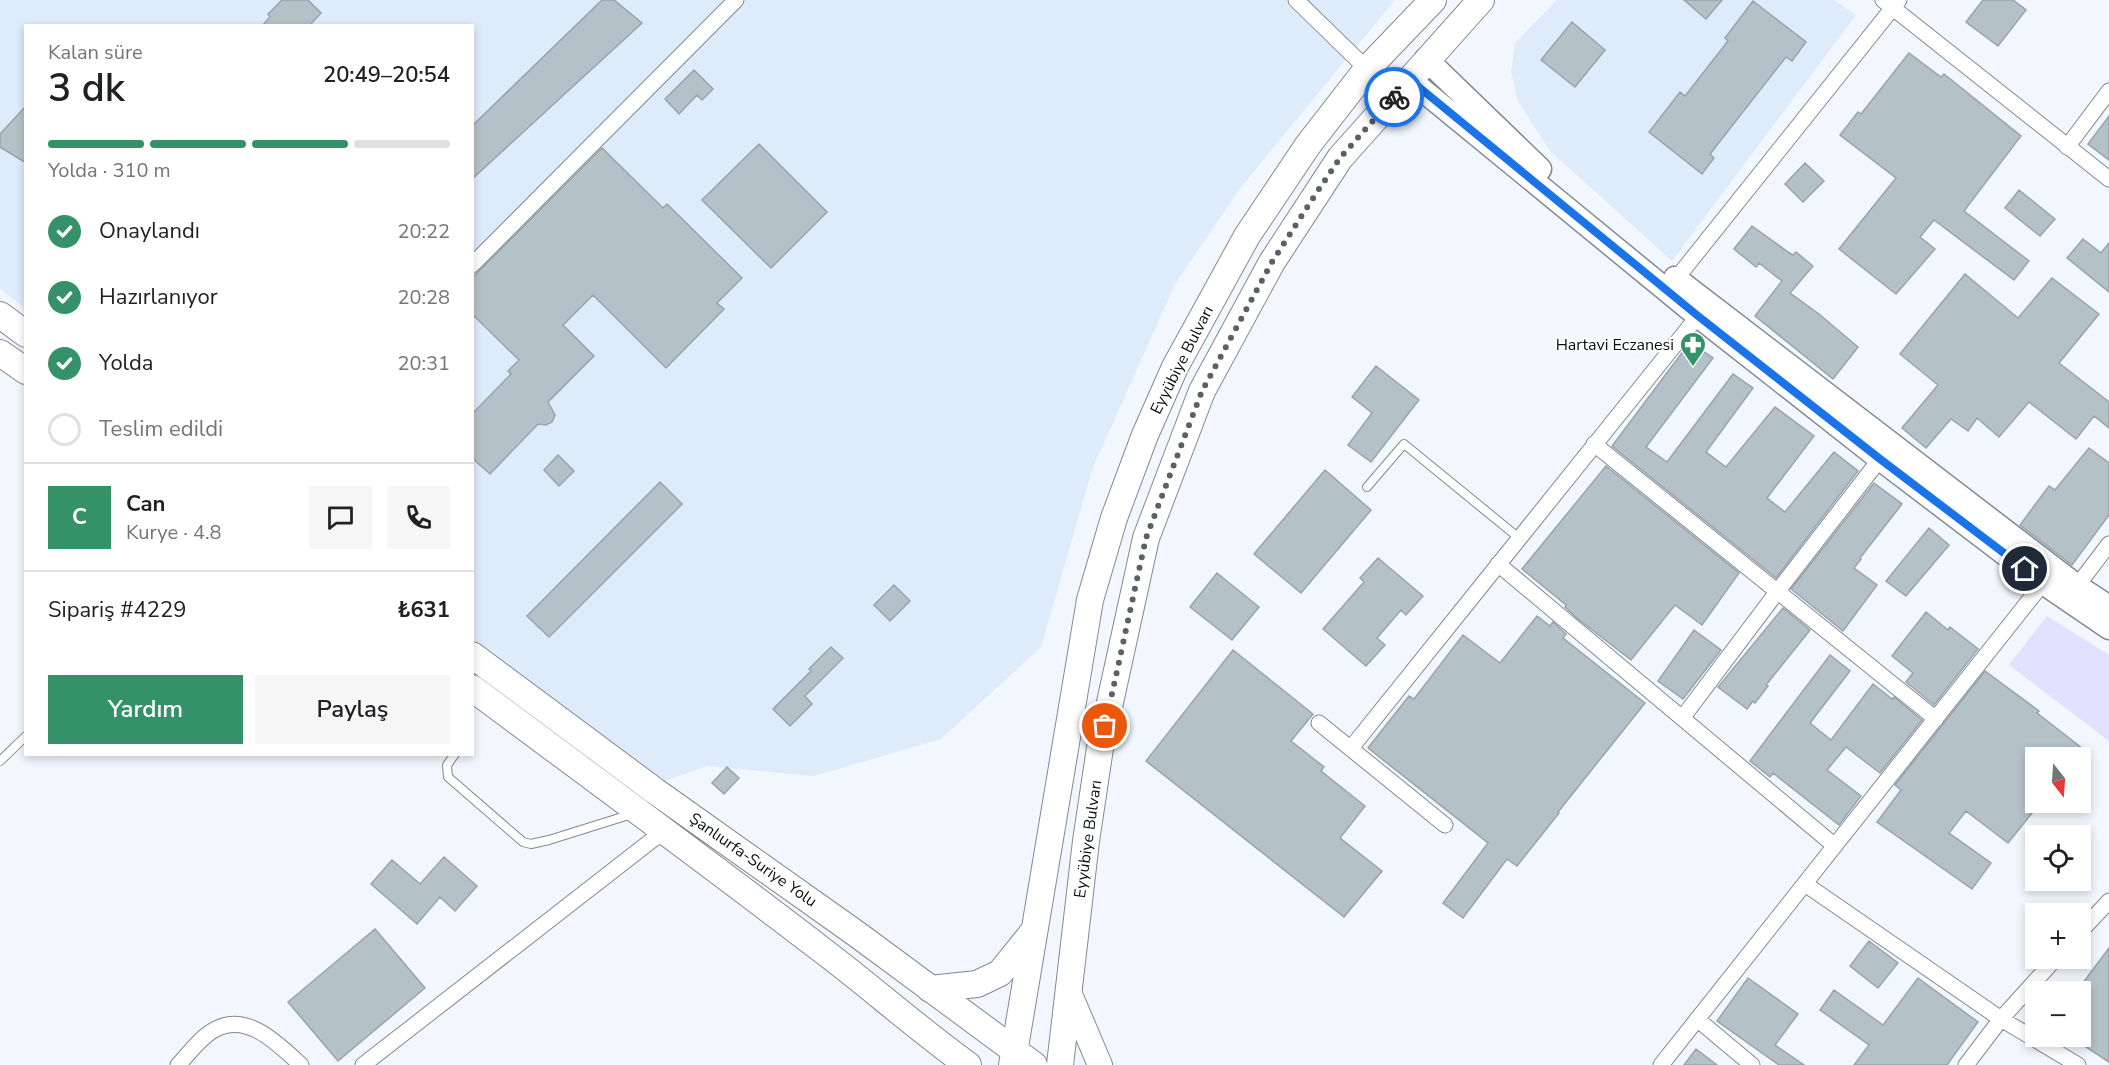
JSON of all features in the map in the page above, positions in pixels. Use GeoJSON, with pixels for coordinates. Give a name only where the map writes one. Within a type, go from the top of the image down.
{"type":"FeatureCollection","features":[{"type":"Feature","properties":{"kind":"highway","name":"Eyyübiye Bulvarı"},"geometry":{"type":"LineString","coordinates":[[1020,1060],[1033,932],[1090,600],[1114,518],[1145,435],[1175,367],[1247,236],[1308,145],[1367,69],[1433,0]]}},
{"type":"Feature","properties":{"kind":"highway","name":"Eyyübiye Bulvarı"},"geometry":{"type":"LineString","coordinates":[[1060,1065],[1086,841],[1100,748],[1146,538],[1202,391],[1272,262],[1340,158],[1481,0]]}},
{"type":"Feature","properties":{"kind":"highway"},"geometry":{"type":"LineString","coordinates":[[0,315],[24,333]]}},
{"type":"Feature","properties":{"kind":"highway"},"geometry":{"type":"LineString","coordinates":[[0,353],[24,370]]}},
{"type":"Feature","properties":{"kind":"highway","name":"Şanlıurfa-Suriye Yolu"},"geometry":{"type":"LineString","coordinates":[[474,656],[655,791],[930,989],[1020,1060]]}},
{"type":"Feature","properties":{"kind":"highway","name":"Şanlıurfa-Suriye Yolu"},"geometry":{"type":"LineString","coordinates":[[474,689],[665,830],[968,1065]]}},
{"type":"Feature","properties":{"kind":"highway"},"geometry":{"type":"LineString","coordinates":[[930,989],[977,984],[1000,973],[1033,932]]}},
{"type":"Feature","properties":{"kind":"highway"},"geometry":{"type":"LineString","coordinates":[[924,1033],[933,1065]]}},
{"type":"Feature","properties":{"kind":"main road"},"geometry":{"type":"LineString","coordinates":[[1426,59],[1543,172],[1676,279],[2077,586],[2109,607]]}},
{"type":"Feature","properties":{"kind":"main road"},"geometry":{"type":"LineString","coordinates":[[1409,79],[1698,316],[1880,459],[2043,582],[2109,628]]}},
{"type":"Feature","properties":{"kind":"main road"},"geometry":{"type":"LineString","coordinates":[[1069,992],[1100,1065]]}},
{"type":"Feature","properties":{"kind":"street"},"geometry":{"type":"LineString","coordinates":[[474,263],[736,0]]}},
{"type":"Feature","properties":{"kind":"street"},"geometry":{"type":"LineString","coordinates":[[1296,0],[1367,69]]}},
{"type":"Feature","properties":{"kind":"street"},"geometry":{"type":"LineString","coordinates":[[1676,279],[1892,3],[2109,179]]}},
{"type":"Feature","properties":{"kind":"street"},"geometry":{"type":"LineString","coordinates":[[2067,147],[2109,91]]}},
{"type":"Feature","properties":{"kind":"street"},"geometry":{"type":"LineString","coordinates":[[1351,747],[1698,316]]}},
{"type":"Feature","properties":{"kind":"street"},"geometry":{"type":"LineString","coordinates":[[1594,444],[1936,719]]}},
{"type":"Feature","properties":{"kind":"street"},"geometry":{"type":"LineString","coordinates":[[1683,717],[1880,459]]}},
{"type":"Feature","properties":{"kind":"street"},"geometry":{"type":"LineString","coordinates":[[2077,586],[2109,544]]}},
{"type":"Feature","properties":{"kind":"street"},"geometry":{"type":"LineString","coordinates":[[1498,564],[1835,846]]}},
{"type":"Feature","properties":{"kind":"street"},"geometry":{"type":"LineString","coordinates":[[1661,1065],[2043,582]]}},
{"type":"Feature","properties":{"kind":"street"},"geometry":{"type":"LineString","coordinates":[[1319,723],[1445,825]]}},
{"type":"Feature","properties":{"kind":"street"},"geometry":{"type":"LineString","coordinates":[[363,1065],[665,830]]}},
{"type":"Feature","properties":{"kind":"street"},"geometry":{"type":"LineString","coordinates":[[1805,884],[2001,1019],[2078,1065]]}},
{"type":"Feature","properties":{"kind":"street"},"geometry":{"type":"LineString","coordinates":[[2091,920],[2109,901]]}},
{"type":"Feature","properties":{"kind":"street"},"geometry":{"type":"LineString","coordinates":[[1966,1065],[2001,1019],[2046,969]]}},
{"type":"Feature","properties":{"kind":"street"},"geometry":{"type":"LineString","coordinates":[[1697,1019],[1752,1065]]}},
{"type":"Feature","properties":{"kind":"street"},"geometry":{"type":"LineString","coordinates":[[178,1065],[215,1029],[238,1024],[258,1030],[301,1065]]}},
{"type":"Feature","properties":{"kind":"lane"},"geometry":{"type":"LineString","coordinates":[[1367,487],[1404,444],[1519,538]]}},
{"type":"Feature","properties":{"kind":"lane"},"geometry":{"type":"LineString","coordinates":[[0,761],[24,738]]}},
{"type":"Feature","properties":{"kind":"lane"},"geometry":{"type":"LineString","coordinates":[[454,756],[447,765],[448,777],[523,842],[531,844],[639,812]]}},
{"type":"Feature","properties":{"kind":"shaded area"},"geometry":{"type":"Polygon","coordinates":[[[0,0],[1395,0],[1241,187],[1175,284],[1092,470],[1041,647],[941,739],[814,776],[707,766],[665,781],[474,640],[474,24],[24,24],[24,307],[0,289],[0,0]]]}},
{"type":"Feature","properties":{"kind":"shaded area"},"geometry":{"type":"Polygon","coordinates":[[[1557,0],[1834,0],[1856,15],[1672,261],[1550,151],[1518,101],[1511,72],[1515,43],[1557,0]]]}},
{"type":"Feature","properties":{"kind":"shaded area"},"geometry":{"type":"Polygon","coordinates":[[[2047,616],[2109,655],[2109,741],[2009,665],[2047,616]]]}},
{"type":"Feature","properties":{"kind":"building"},"geometry":{"type":"Polygon","coordinates":[[[282,0],[308,0],[321,13],[311,24],[264,24],[270,17],[268,14],[282,0]]]}},
{"type":"Feature","properties":{"kind":"building"},"geometry":{"type":"Polygon","coordinates":[[[602,0],[614,0],[642,23],[474,177],[474,124],[602,0]]]}},
{"type":"Feature","properties":{"kind":"building"},"geometry":{"type":"Polygon","coordinates":[[[1684,0],[1722,0],[1706,19],[1684,0]]]}},
{"type":"Feature","properties":{"kind":"building"},"geometry":{"type":"Polygon","coordinates":[[[1983,0],[2013,0],[2026,10],[1998,46],[1966,22],[1983,0]]]}},
{"type":"Feature","properties":{"kind":"building"},"geometry":{"type":"Polygon","coordinates":[[[1753,1],[1806,42],[1792,61],[1786,57],[1710,154],[1714,158],[1702,174],[1649,132],[1680,92],[1685,96],[1728,41],[1725,38],[1753,1]]]}},
{"type":"Feature","properties":{"kind":"building"},"geometry":{"type":"Polygon","coordinates":[[[1572,22],[1605,50],[1575,87],[1541,60],[1572,22]]]}},
{"type":"Feature","properties":{"kind":"building"},"geometry":{"type":"Polygon","coordinates":[[[1909,53],[1941,77],[1944,74],[2021,136],[1964,211],[2029,261],[2014,280],[1934,220],[1920,237],[1935,249],[1896,294],[1839,249],[1896,178],[1840,135],[1858,112],[1861,114],[1909,53]]]}},
{"type":"Feature","properties":{"kind":"building"},"geometry":{"type":"Polygon","coordinates":[[[694,70],[713,89],[702,100],[697,95],[679,114],[665,99],[694,70]]]}},
{"type":"Feature","properties":{"kind":"building"},"geometry":{"type":"Polygon","coordinates":[[[24,108],[24,162],[0,147],[0,134],[24,108]]]}},
{"type":"Feature","properties":{"kind":"building"},"geometry":{"type":"Polygon","coordinates":[[[2109,116],[2109,160],[2088,144],[2109,116]]]}},
{"type":"Feature","properties":{"kind":"building"},"geometry":{"type":"Polygon","coordinates":[[[759,144],[827,212],[771,268],[702,200],[759,144]]]}},
{"type":"Feature","properties":{"kind":"building"},"geometry":{"type":"Polygon","coordinates":[[[602,148],[663,208],[667,204],[742,278],[717,303],[724,309],[666,368],[593,295],[563,325],[594,356],[548,402],[555,415],[552,422],[546,425],[538,424],[490,474],[474,460],[474,412],[511,374],[508,371],[519,360],[474,316],[474,276],[602,148]]]}},
{"type":"Feature","properties":{"kind":"building"},"geometry":{"type":"Polygon","coordinates":[[[1805,163],[1824,181],[1803,202],[1785,184],[1805,163]]]}},
{"type":"Feature","properties":{"kind":"building"},"geometry":{"type":"Polygon","coordinates":[[[2019,190],[2055,219],[2040,236],[2005,208],[2019,190]]]}},
{"type":"Feature","properties":{"kind":"building"},"geometry":{"type":"Polygon","coordinates":[[[1752,226],[1793,255],[1796,252],[1813,266],[1790,293],[1858,347],[1833,379],[1755,316],[1782,281],[1759,263],[1756,267],[1734,249],[1752,226]]]}},
{"type":"Feature","properties":{"kind":"building"},"geometry":{"type":"Polygon","coordinates":[[[2083,239],[2101,253],[2109,243],[2109,292],[2067,258],[2083,239]]]}},
{"type":"Feature","properties":{"kind":"building"},"geometry":{"type":"Polygon","coordinates":[[[1965,274],[2018,318],[2052,278],[2099,314],[2059,363],[2109,402],[2109,428],[2094,416],[2076,439],[2029,402],[1999,437],[1977,418],[1968,431],[1951,419],[1926,448],[1902,428],[1938,385],[1900,354],[1965,274]]]}},
{"type":"Feature","properties":{"kind":"building"},"geometry":{"type":"Polygon","coordinates":[[[1690,342],[1713,358],[1646,447],[1667,462],[1733,374],[1753,388],[1706,452],[1726,467],[1775,407],[1814,436],[1767,498],[1785,512],[1834,452],[1858,471],[1776,578],[1612,446],[1690,342]]]}},
{"type":"Feature","properties":{"kind":"building"},"geometry":{"type":"Polygon","coordinates":[[[1376,366],[1419,400],[1371,462],[1348,445],[1372,413],[1352,397],[1376,366]]]}},
{"type":"Feature","properties":{"kind":"building"},"geometry":{"type":"Polygon","coordinates":[[[2089,448],[2109,463],[2109,515],[2072,565],[2020,525],[2049,486],[2055,490],[2089,448]]]}},
{"type":"Feature","properties":{"kind":"building"},"geometry":{"type":"Polygon","coordinates":[[[558,455],[574,471],[559,486],[544,470],[558,455]]]}},
{"type":"Feature","properties":{"kind":"building"},"geometry":{"type":"Polygon","coordinates":[[[1606,466],[1739,573],[1702,625],[1675,605],[1631,660],[1578,619],[1565,607],[1566,605],[1522,569],[1606,466]]]}},
{"type":"Feature","properties":{"kind":"building"},"geometry":{"type":"Polygon","coordinates":[[[1325,470],[1371,510],[1301,593],[1254,554],[1325,470]]]}},
{"type":"Feature","properties":{"kind":"building"},"geometry":{"type":"Polygon","coordinates":[[[660,482],[682,504],[549,637],[527,616],[660,482]]]}},
{"type":"Feature","properties":{"kind":"building"},"geometry":{"type":"Polygon","coordinates":[[[1874,483],[1902,504],[1854,568],[1877,585],[1843,631],[1791,589],[1874,483]]]}},
{"type":"Feature","properties":{"kind":"building"},"geometry":{"type":"Polygon","coordinates":[[[1929,528],[1949,545],[1906,596],[1886,581],[1929,528]]]}},
{"type":"Feature","properties":{"kind":"building"},"geometry":{"type":"Polygon","coordinates":[[[1378,558],[1423,596],[1406,615],[1401,610],[1377,638],[1385,645],[1366,666],[1323,629],[1364,582],[1360,578],[1378,558]]]}},
{"type":"Feature","properties":{"kind":"building"},"geometry":{"type":"Polygon","coordinates":[[[1217,573],[1259,607],[1232,640],[1190,607],[1217,573]]]}},
{"type":"Feature","properties":{"kind":"building"},"geometry":{"type":"Polygon","coordinates":[[[894,585],[910,601],[890,621],[874,605],[894,585]]]}},
{"type":"Feature","properties":{"kind":"building"},"geometry":{"type":"Polygon","coordinates":[[[1783,608],[1810,630],[1766,685],[1768,686],[1755,703],[1753,701],[1747,709],[1718,687],[1783,608]]]}},
{"type":"Feature","properties":{"kind":"building"},"geometry":{"type":"Polygon","coordinates":[[[1926,612],[1948,630],[1950,627],[1978,649],[1934,705],[1906,682],[1913,673],[1892,656],[1926,612]]]}},
{"type":"Feature","properties":{"kind":"building"},"geometry":{"type":"Polygon","coordinates":[[[1537,616],[1550,626],[1553,622],[1566,634],[1563,638],[1645,703],[1517,866],[1507,859],[1463,918],[1443,903],[1488,843],[1368,748],[1409,696],[1414,699],[1463,635],[1500,663],[1537,616]]]}},
{"type":"Feature","properties":{"kind":"building"},"geometry":{"type":"Polygon","coordinates":[[[1694,630],[1721,650],[1683,699],[1658,681],[1694,630]]]}},
{"type":"Feature","properties":{"kind":"building"},"geometry":{"type":"Polygon","coordinates":[[[831,647],[843,658],[805,696],[812,704],[790,726],[773,709],[831,647]]]}},
{"type":"Feature","properties":{"kind":"building"},"geometry":{"type":"Polygon","coordinates":[[[1233,650],[1313,714],[1291,741],[1324,767],[1321,771],[1365,806],[1340,838],[1382,871],[1344,917],[1146,761],[1233,650]]]}},
{"type":"Feature","properties":{"kind":"building"},"geometry":{"type":"Polygon","coordinates":[[[1830,655],[1850,671],[1810,723],[1831,740],[1873,684],[1892,699],[1894,697],[1922,720],[1880,773],[1846,747],[1827,770],[1861,796],[1839,825],[1773,773],[1770,777],[1750,761],[1830,655]]]}},
{"type":"Feature","properties":{"kind":"building"},"geometry":{"type":"Polygon","coordinates":[[[1985,671],[2039,711],[2037,713],[2080,747],[2025,747],[2025,813],[2032,813],[2008,843],[1966,811],[1949,833],[1991,863],[1972,889],[1877,822],[1901,790],[1895,785],[1985,671]]]}},
{"type":"Feature","properties":{"kind":"building"},"geometry":{"type":"Polygon","coordinates":[[[727,767],[739,778],[724,794],[712,783],[727,767]]]}},
{"type":"Feature","properties":{"kind":"building"},"geometry":{"type":"Polygon","coordinates":[[[444,857],[477,886],[455,911],[440,897],[417,924],[371,884],[392,860],[420,884],[444,857]]]}},
{"type":"Feature","properties":{"kind":"building"},"geometry":{"type":"Polygon","coordinates":[[[375,929],[425,988],[338,1061],[288,1002],[375,929]]]}},
{"type":"Feature","properties":{"kind":"building"},"geometry":{"type":"Polygon","coordinates":[[[1869,941],[1898,963],[1878,988],[1850,966],[1869,941]]]}},
{"type":"Feature","properties":{"kind":"building"},"geometry":{"type":"Polygon","coordinates":[[[2109,948],[2109,1062],[2086,1047],[2091,1047],[2091,981],[2084,981],[2109,948]]]}},
{"type":"Feature","properties":{"kind":"building"},"geometry":{"type":"Polygon","coordinates":[[[1748,978],[1798,1014],[1775,1045],[1804,1065],[1779,1065],[1717,1021],[1748,978]]]}},
{"type":"Feature","properties":{"kind":"building"},"geometry":{"type":"Polygon","coordinates":[[[1918,978],[1978,1022],[1947,1065],[1854,1065],[1869,1045],[1820,1010],[1834,990],[1883,1025],[1918,978]]]}},
{"type":"Feature","properties":{"kind":"building"},"geometry":{"type":"Polygon","coordinates":[[[1696,1049],[1717,1065],[1684,1065],[1696,1049]]]}},
{"type":"Feature","properties":{"kind":"way so far"},"geometry":{"type":"LineString","coordinates":[[1105,726],[1146,538],[1202,391],[1272,262],[1317,192],[1340,158],[1394,97]]}},
{"type":"Feature","properties":{"kind":"place","name":"Hartavi Eczanesi"},"geometry":{"type":"Point","coordinates":[1693,368]}},
{"type":"Feature","properties":{"kind":"route"},"geometry":{"type":"LineString","coordinates":[[1394,97],[1409,79],[1698,316],[2025,569]]}}]}
